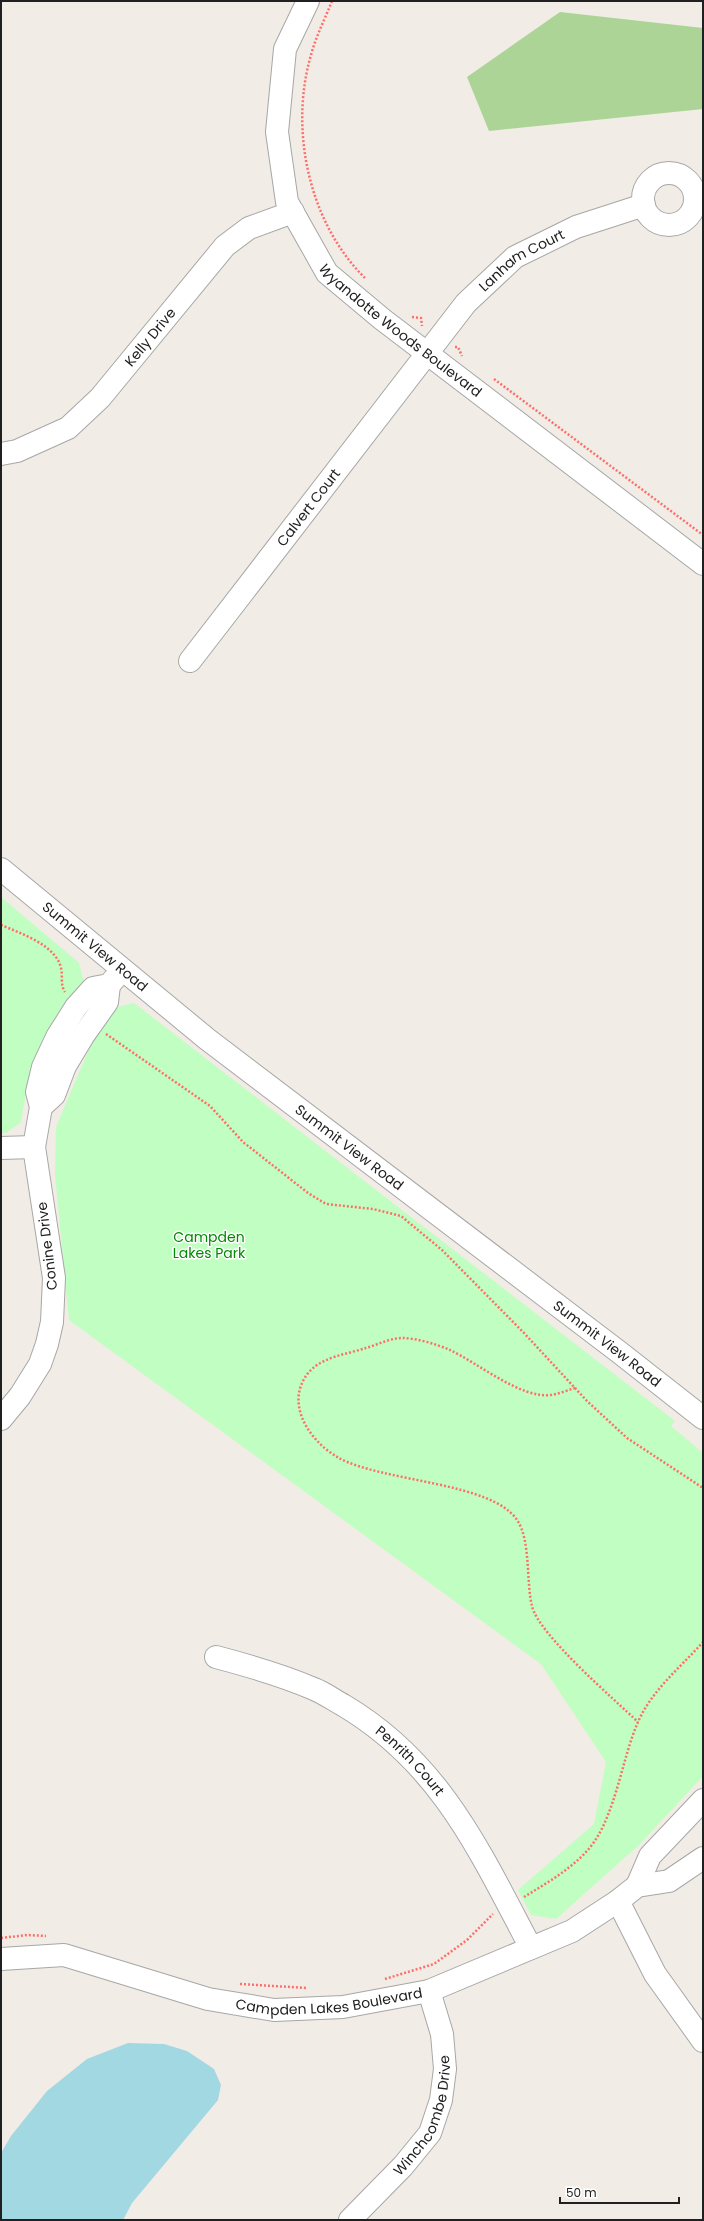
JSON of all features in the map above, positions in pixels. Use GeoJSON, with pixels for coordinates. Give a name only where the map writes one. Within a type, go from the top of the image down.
{"type":"FeatureCollection","features":[{"type":"Feature","properties":{"kind":"street","name":"Wyandotte Woods Boulevard"},"geometry":{"type":"LineString","coordinates":[[308,1],[285,49],[277,132],[288,202],[327,273],[427,354],[703,564]]}},
{"type":"Feature","properties":{"kind":"street","name":"Lanham Court"},"geometry":{"type":"LineString","coordinates":[[427,354],[466,303],[515,257],[576,227],[644,205]]}},
{"type":"Feature","properties":{"kind":"street","name":"Kelly Drive"},"geometry":{"type":"LineString","coordinates":[[1,454],[17,451],[68,428],[100,398],[225,246],[249,228],[293,212]]}},
{"type":"Feature","properties":{"kind":"street","name":"Calvert Court"},"geometry":{"type":"LineString","coordinates":[[190,661],[427,354]]}},
{"type":"Feature","properties":{"kind":"street","name":"Summit View Road"},"geometry":{"type":"LineString","coordinates":[[1,869],[115,978],[207,1039],[607,1343],[703,1418]]}},
{"type":"Feature","properties":{"kind":"street","name":"Conine Drive"},"geometry":{"type":"LineString","coordinates":[[1,1419],[20,1396],[40,1364],[47,1344],[52,1322],[54,1278],[34,1147],[41,1107],[37,1092],[43,1067],[57,1037],[76,1007],[93,988],[115,978]]}},
{"type":"Feature","properties":{"kind":"street"},"geometry":{"type":"LineString","coordinates":[[41,1107],[54,1095],[64,1066],[92,1022],[107,1002],[115,978]]}},
{"type":"Feature","properties":{"kind":"street"},"geometry":{"type":"LineString","coordinates":[[1,1148],[34,1147]]}},
{"type":"Feature","properties":{"kind":"street","name":"Penrith Court"},"geometry":{"type":"LineString","coordinates":[[216,1657],[274,1672],[316,1689],[365,1718],[402,1747],[429,1776],[460,1817],[531,1948]]}},
{"type":"Feature","properties":{"kind":"street"},"geometry":{"type":"LineString","coordinates":[[638,1886],[650,1856],[703,1800]]}},
{"type":"Feature","properties":{"kind":"street","name":"Campden Lakes Boulevard"},"geometry":{"type":"LineString","coordinates":[[1,1959],[64,1955],[208,1999],[274,2010],[343,2007],[429,1991],[572,1931],[638,1886],[669,1880],[703,1858]]}},
{"type":"Feature","properties":{"kind":"street"},"geometry":{"type":"LineString","coordinates":[[618,1901],[655,1974],[703,2041]]}},
{"type":"Feature","properties":{"kind":"street","name":"Winchcombe Drive"},"geometry":{"type":"LineString","coordinates":[[350,2220],[403,2166],[430,2133],[441,2100],[445,2069],[442,2034],[429,1991]]}},
{"type":"Feature","properties":{"kind":"path"},"geometry":{"type":"LineString","coordinates":[[1,925],[34,939],[58,960],[61,967],[62,989],[76,1007]]}},
{"type":"Feature","properties":{"kind":"path"},"geometry":{"type":"LineString","coordinates":[[92,1022],[113,1040],[210,1106],[243,1142],[308,1193],[326,1204],[373,1209],[401,1216],[442,1250],[587,1401],[627,1438],[703,1488]]}},
{"type":"Feature","properties":{"kind":"path"},"geometry":{"type":"LineString","coordinates":[[575,1388],[550,1395],[522,1391],[449,1349],[415,1340],[400,1338],[330,1359],[318,1365],[308,1373],[299,1392],[298,1408],[306,1429],[338,1458],[375,1472],[450,1487],[485,1497],[500,1505],[517,1520],[524,1541],[532,1606],[536,1617],[543,1628],[568,1654],[638,1722]]}},
{"type":"Feature","properties":{"kind":"path"},"geometry":{"type":"LineString","coordinates":[[378,1981],[434,1964],[467,1940],[489,1916],[568,1869],[586,1852],[603,1828],[638,1722],[656,1692],[703,1642]]}},
{"type":"Feature","properties":{"kind":"path"},"geometry":{"type":"LineString","coordinates":[[1,1938],[27,1935],[48,1936]]}},
{"type":"Feature","properties":{"kind":"path"},"geometry":{"type":"LineString","coordinates":[[237,1984],[276,1988],[313,1988]]}},
{"type":"Feature","properties":{"kind":"green space"},"geometry":{"type":"Polygon","coordinates":[[[560,12],[703,28],[703,109],[489,131],[467,77],[560,12]]]}},
{"type":"Feature","properties":{"kind":"green space"},"geometry":{"type":"Polygon","coordinates":[[[1,897],[79,963],[84,984],[58,1017],[41,1044],[29,1078],[21,1122],[6,1133],[1,1132],[1,897]]]}},
{"type":"Feature","properties":{"kind":"green space","name":"Campden Lakes Park"},"geometry":{"type":"Polygon","coordinates":[[[134,1003],[675,1421],[671,1426],[703,1453],[703,1776],[639,1845],[556,1919],[531,1915],[518,1890],[594,1824],[606,1762],[541,1664],[69,1320],[55,1175],[56,1127],[92,1042],[109,1009],[134,1003]]]}},
{"type":"Feature","properties":{"kind":"water"},"geometry":{"type":"Polygon","coordinates":[[[128,2043],[164,2044],[187,2051],[214,2069],[221,2085],[218,2100],[132,2203],[123,2220],[1,2220],[1,2153],[11,2136],[47,2091],[87,2059],[128,2043]]]}}]}
